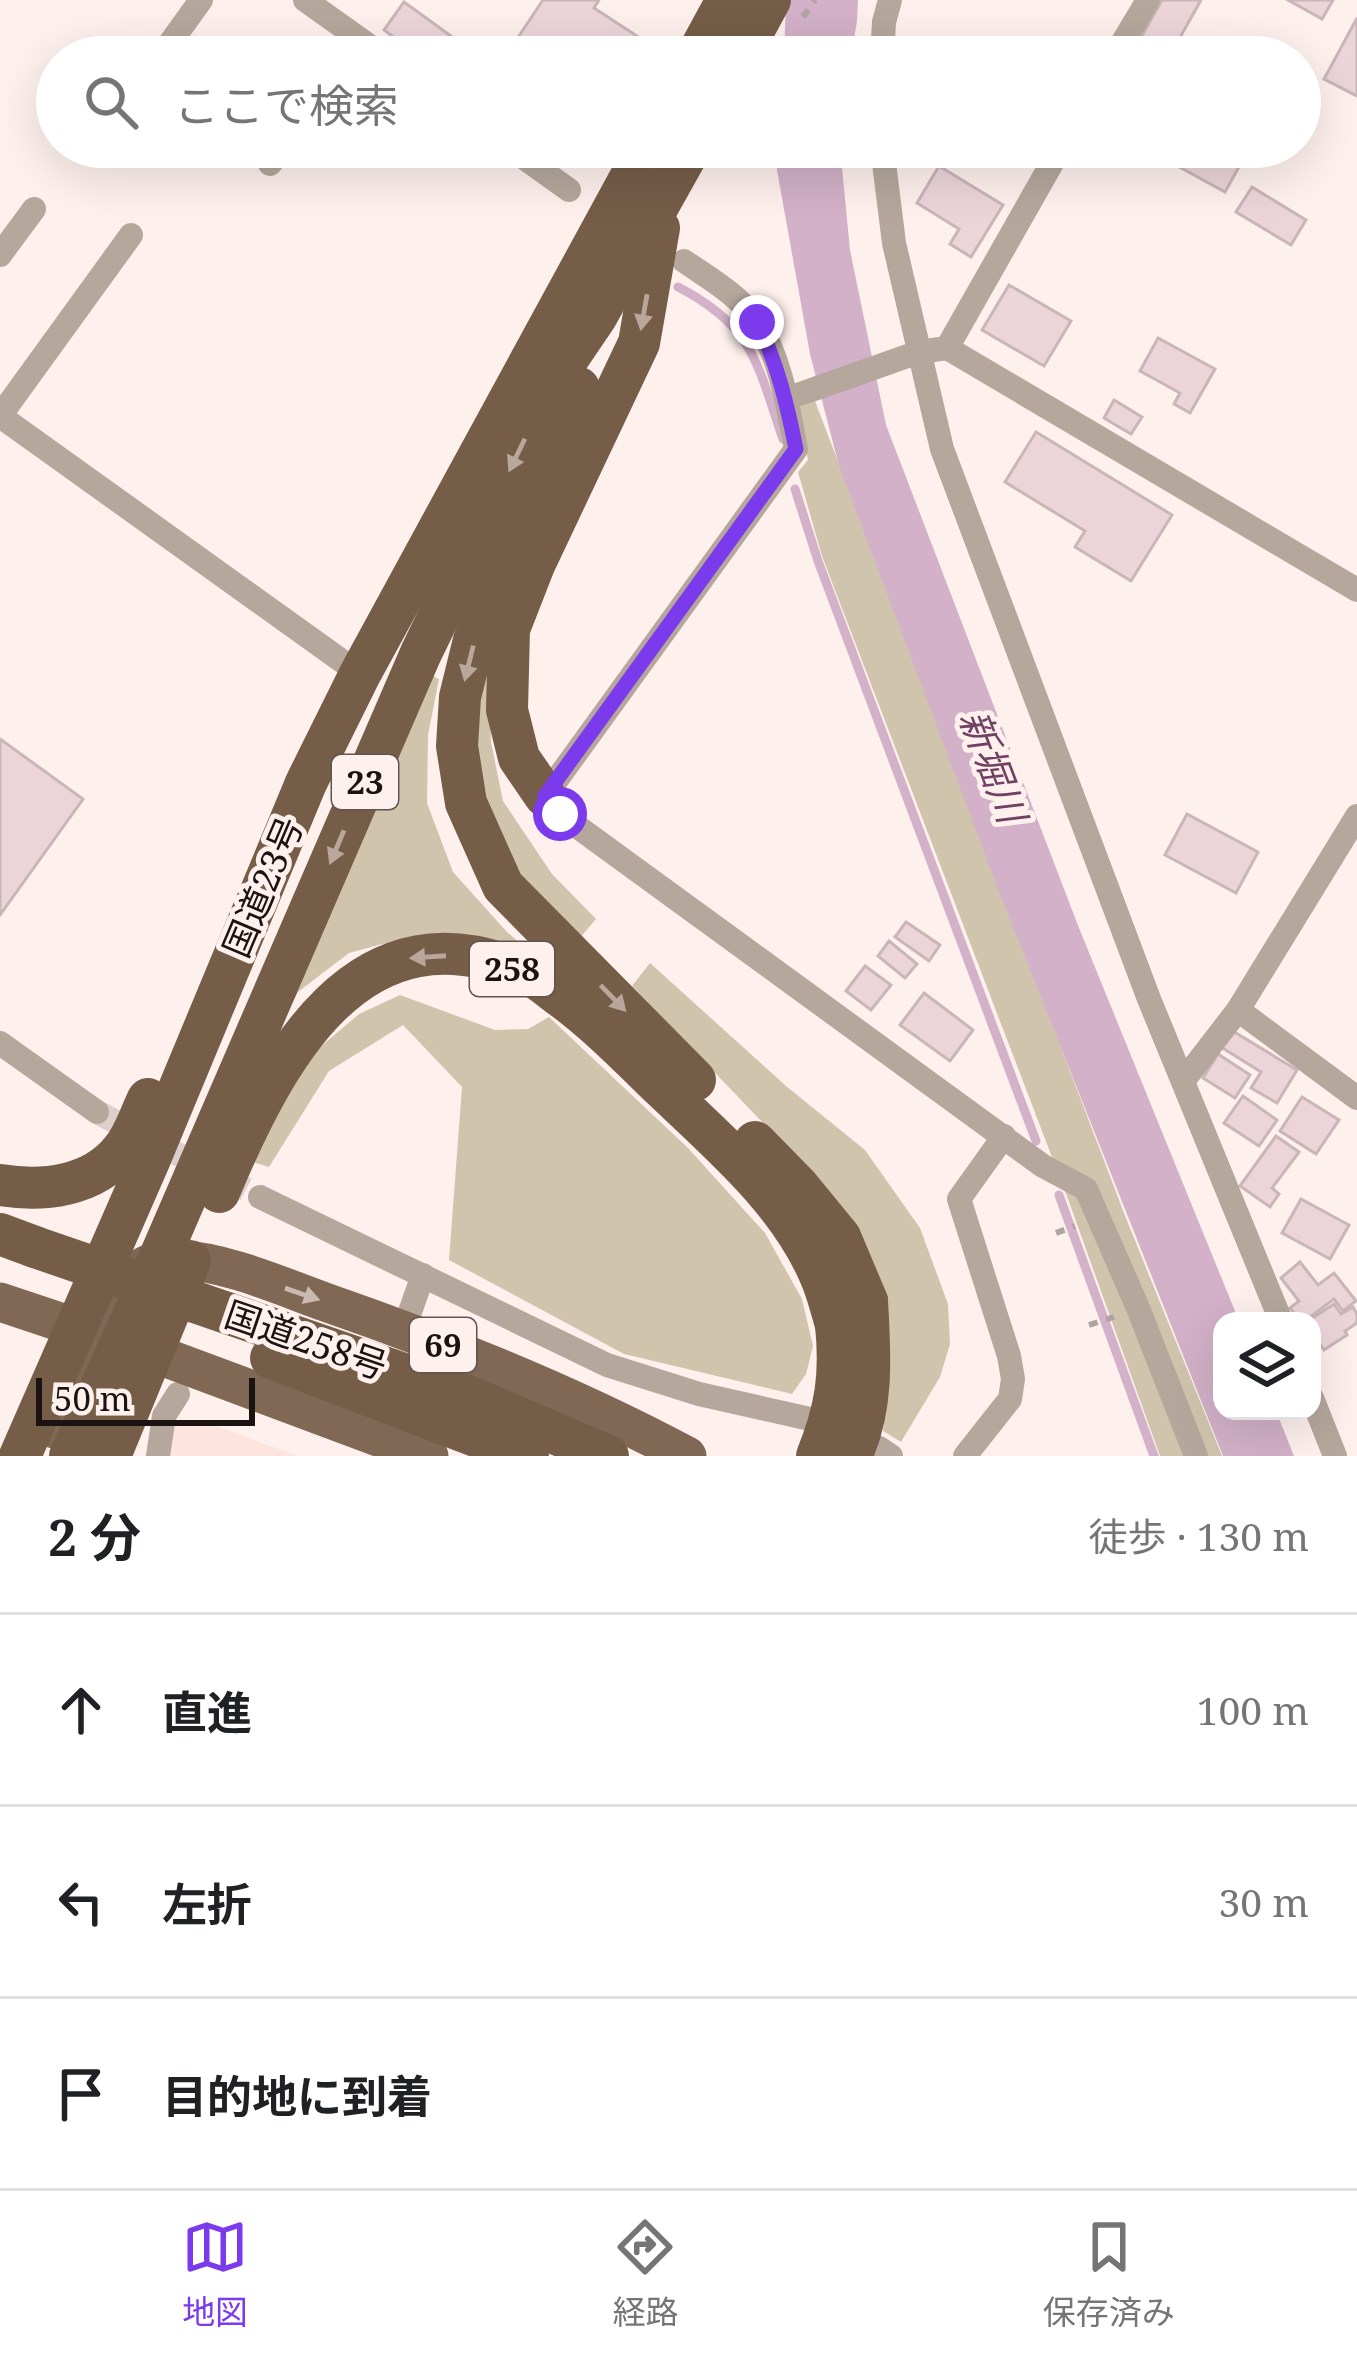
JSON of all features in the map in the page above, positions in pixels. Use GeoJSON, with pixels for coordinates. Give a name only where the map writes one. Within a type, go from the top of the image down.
{"type":"FeatureCollection","features":[{"type":"Feature","properties":{"kind":"highway"},"geometry":{"type":"LineString","coordinates":[[719,36],[754,3]]}},
{"type":"Feature","properties":{"kind":"highway"},"geometry":{"type":"LineString","coordinates":[[745,36],[754,3]]}},
{"type":"Feature","properties":{"kind":"highway","name":"国道23号"},"geometry":{"type":"LineString","coordinates":[[70,1456],[112,1339],[149,1161],[306,783],[360,674],[636,168]]}},
{"type":"Feature","properties":{"kind":"highway","name":"国道23号"},"geometry":{"type":"LineString","coordinates":[[176,1269],[421,653],[556,376],[596,317],[680,168]]}},
{"type":"Feature","properties":{"kind":"highway"},"geometry":{"type":"LineString","coordinates":[[545,796],[520,758],[507,710],[508,629],[639,343],[664,197]]}},
{"type":"Feature","properties":{"kind":"highway","name":"258"},"geometry":{"type":"LineString","coordinates":[[596,317],[578,390],[474,640],[460,698],[457,746],[466,802],[503,886],[799,1187],[840,1238],[852,1313],[871,1361],[862,1432],[851,1456]]}},
{"type":"Feature","properties":{"kind":"highway"},"geometry":{"type":"LineString","coordinates":[[0,1185],[57,1187],[106,1166],[124,1149],[306,783]]}},
{"type":"Feature","properties":{"kind":"highway","name":"258"},"geometry":{"type":"LineString","coordinates":[[110,1456],[112,1339],[176,1269],[266,1091],[311,1024],[355,981],[394,961],[428,954],[481,958],[532,976],[590,1018],[742,1166],[789,1222],[819,1273],[852,1313]]}},
{"type":"Feature","properties":{"kind":"highway","name":"国道258号"},"geometry":{"type":"LineString","coordinates":[[11,1263],[528,1456]]}},
{"type":"Feature","properties":{"kind":"highway","name":"国道258号"},"geometry":{"type":"LineString","coordinates":[[11,1263],[465,1395],[608,1456]]}},
{"type":"Feature","properties":{"kind":"highway","name":"258"},"geometry":{"type":"LineString","coordinates":[[817,1456],[831,1421],[852,1313]]}},
{"type":"Feature","properties":{"kind":"highway","name":"国道23号"},"geometry":{"type":"LineString","coordinates":[[20,1456],[112,1339]]}},
{"type":"Feature","properties":{"kind":"main road"},"geometry":{"type":"LineString","coordinates":[[149,1161],[142,1218],[150,1246],[176,1269]]}},
{"type":"Feature","properties":{"kind":"main road"},"geometry":{"type":"LineString","coordinates":[[11,1263],[112,1339],[429,1456]]}},
{"type":"Feature","properties":{"kind":"main road"},"geometry":{"type":"LineString","coordinates":[[42,1456],[112,1339],[119,1283],[140,1267],[176,1269]]}},
{"type":"Feature","properties":{"kind":"main road","name":"69"},"geometry":{"type":"LineString","coordinates":[[176,1269],[252,1276],[404,1329],[526,1379],[687,1456]]}},
{"type":"Feature","properties":{"kind":"main road","name":"69"},"geometry":{"type":"LineString","coordinates":[[176,1269],[239,1321],[476,1411],[543,1456]]}},
{"type":"Feature","properties":{"kind":"street"},"geometry":{"type":"LineString","coordinates":[[175,36],[201,0]]}},
{"type":"Feature","properties":{"kind":"street"},"geometry":{"type":"LineString","coordinates":[[305,0],[343,36]]}},
{"type":"Feature","properties":{"kind":"street"},"geometry":{"type":"LineString","coordinates":[[883,36],[890,0]]}},
{"type":"Feature","properties":{"kind":"street"},"geometry":{"type":"LineString","coordinates":[[1127,36],[1148,0]]}},
{"type":"Feature","properties":{"kind":"street"},"geometry":{"type":"LineString","coordinates":[[538,168],[568,190]]}},
{"type":"Feature","properties":{"kind":"street"},"geometry":{"type":"LineString","coordinates":[[885,168],[909,356],[1149,999],[1277,1312]]}},
{"type":"Feature","properties":{"kind":"street"},"geometry":{"type":"LineString","coordinates":[[947,348],[1049,168]]}},
{"type":"Feature","properties":{"kind":"street"},"geometry":{"type":"LineString","coordinates":[[0,255],[34,209]]}},
{"type":"Feature","properties":{"kind":"street"},"geometry":{"type":"LineString","coordinates":[[131,235],[0,416],[360,674]]}},
{"type":"Feature","properties":{"kind":"street"},"geometry":{"type":"LineString","coordinates":[[684,261],[728,290],[757,322],[795,396],[796,449],[545,796],[560,814],[1043,1166],[1086,1190],[1196,1456]]}},
{"type":"Feature","properties":{"kind":"street"},"geometry":{"type":"LineString","coordinates":[[795,396],[909,356],[947,348],[1357,590]]}},
{"type":"Feature","properties":{"kind":"street"},"geometry":{"type":"LineString","coordinates":[[1184,1080],[1238,1010],[1357,816]]}},
{"type":"Feature","properties":{"kind":"street"},"geometry":{"type":"LineString","coordinates":[[1238,1010],[1357,1098]]}},
{"type":"Feature","properties":{"kind":"street"},"geometry":{"type":"LineString","coordinates":[[0,1043],[97,1112]]}},
{"type":"Feature","properties":{"kind":"street"},"geometry":{"type":"LineString","coordinates":[[965,1456],[1010,1399],[1013,1379],[959,1199],[1004,1136]]}},
{"type":"Feature","properties":{"kind":"street"},"geometry":{"type":"LineString","coordinates":[[260,1197],[607,1365],[699,1394],[810,1419],[891,1456]]}},
{"type":"Feature","properties":{"kind":"street"},"geometry":{"type":"LineString","coordinates":[[404,1329],[423,1275]]}},
{"type":"Feature","properties":{"kind":"street"},"geometry":{"type":"LineString","coordinates":[[158,1456],[164,1416],[178,1394]]}},
{"type":"Feature","properties":{"kind":"street"},"geometry":{"type":"LineString","coordinates":[[1321,1420],[1336,1456]]}},
{"type":"Feature","properties":{"kind":"shaded area"},"geometry":{"type":"Polygon","coordinates":[[[815,401],[1124,1213],[1222,1456],[1160,1456],[1068,1199],[822,556],[798,472],[808,460],[797,408],[815,401]]]}},
{"type":"Feature","properties":{"kind":"shaded area"},"geometry":{"type":"Polygon","coordinates":[[[488,666],[491,742],[503,801],[552,874],[596,919],[579,939],[524,880],[490,826],[474,722],[488,666]]]}},
{"type":"Feature","properties":{"kind":"shaded area"},"geometry":{"type":"Polygon","coordinates":[[[425,672],[439,679],[428,735],[427,803],[453,872],[507,932],[544,964],[479,938],[412,936],[349,953],[298,992],[258,1063],[425,672]]]}},
{"type":"Feature","properties":{"kind":"shaded area"},"geometry":{"type":"Polygon","coordinates":[[[650,963],[865,1150],[920,1228],[948,1304],[950,1344],[940,1377],[901,1442],[883,1431],[890,1366],[783,1144],[632,986],[650,963]]]}},
{"type":"Feature","properties":{"kind":"shaded area"},"geometry":{"type":"Polygon","coordinates":[[[400,995],[495,1030],[528,1029],[549,1017],[688,1148],[765,1233],[802,1299],[813,1346],[806,1374],[792,1394],[624,1354],[449,1260],[462,1087],[403,1025],[329,1071],[269,1167],[253,1162],[299,1065],[359,1014],[400,995]]]}},
{"type":"Feature","properties":{"kind":"shaded area"},"geometry":{"type":"Polygon","coordinates":[[[199,1420],[298,1456],[144,1456],[159,1425],[199,1420]]]}},
{"type":"Feature","properties":{"kind":"water"},"geometry":{"type":"Polygon","coordinates":[[[786,0],[858,0],[854,36],[785,36],[786,0]]]}},
{"type":"Feature","properties":{"kind":"water","name":"新堀川"},"geometry":{"type":"Polygon","coordinates":[[[777,168],[842,168],[850,250],[886,425],[1079,928],[1235,1312],[1213,1312],[1213,1420],[1280,1420],[1294,1456],[1223,1456],[998,889],[839,466],[810,354],[777,168]]]}},
{"type":"Feature","properties":{"kind":"building"},"geometry":{"type":"Polygon","coordinates":[[[543,0],[599,0],[594,8],[637,36],[519,36],[543,0]]]}},
{"type":"Feature","properties":{"kind":"building"},"geometry":{"type":"Polygon","coordinates":[[[1162,0],[1201,0],[1181,36],[1142,36],[1162,0]]]}},
{"type":"Feature","properties":{"kind":"building"},"geometry":{"type":"Polygon","coordinates":[[[1288,0],[1333,0],[1322,19],[1288,0]]]}},
{"type":"Feature","properties":{"kind":"building"},"geometry":{"type":"Polygon","coordinates":[[[404,2],[451,36],[392,36],[384,30],[404,2]]]}},
{"type":"Feature","properties":{"kind":"building"},"geometry":{"type":"Polygon","coordinates":[[[1357,18],[1357,96],[1324,79],[1357,18]]]}},
{"type":"Feature","properties":{"kind":"building"},"geometry":{"type":"Polygon","coordinates":[[[938,168],[942,168],[1003,205],[971,257],[950,244],[959,229],[917,203],[938,168]]]}},
{"type":"Feature","properties":{"kind":"building"},"geometry":{"type":"Polygon","coordinates":[[[1181,168],[1238,168],[1225,192],[1181,168]]]}},
{"type":"Feature","properties":{"kind":"building"},"geometry":{"type":"Polygon","coordinates":[[[1252,187],[1306,220],[1291,245],[1236,212],[1252,187]]]}},
{"type":"Feature","properties":{"kind":"building"},"geometry":{"type":"Polygon","coordinates":[[[1009,285],[1071,321],[1044,366],[982,330],[1009,285]]]}},
{"type":"Feature","properties":{"kind":"building"},"geometry":{"type":"Polygon","coordinates":[[[1158,338],[1215,369],[1190,413],[1174,404],[1180,393],[1140,371],[1158,338]]]}},
{"type":"Feature","properties":{"kind":"building"},"geometry":{"type":"Polygon","coordinates":[[[1114,400],[1142,417],[1131,434],[1104,418],[1114,400]]]}},
{"type":"Feature","properties":{"kind":"building"},"geometry":{"type":"Polygon","coordinates":[[[1036,432],[1172,515],[1131,581],[1075,547],[1085,531],[1005,482],[1036,432]]]}},
{"type":"Feature","properties":{"kind":"building"},"geometry":{"type":"Polygon","coordinates":[[[0,739],[83,799],[0,915],[0,739]]]}},
{"type":"Feature","properties":{"kind":"building"},"geometry":{"type":"Polygon","coordinates":[[[1187,814],[1258,852],[1236,893],[1165,855],[1187,814]]]}},
{"type":"Feature","properties":{"kind":"building"},"geometry":{"type":"Polygon","coordinates":[[[906,922],[940,945],[929,961],[895,937],[906,922]]]}},
{"type":"Feature","properties":{"kind":"building"},"geometry":{"type":"Polygon","coordinates":[[[889,941],[917,964],[905,978],[878,956],[889,941]]]}},
{"type":"Feature","properties":{"kind":"building"},"geometry":{"type":"Polygon","coordinates":[[[865,966],[891,985],[871,1010],[846,991],[865,966]]]}},
{"type":"Feature","properties":{"kind":"building"},"geometry":{"type":"Polygon","coordinates":[[[924,993],[973,1030],[950,1061],[900,1025],[924,993]]]}},
{"type":"Feature","properties":{"kind":"building"},"geometry":{"type":"Polygon","coordinates":[[[1231,1030],[1297,1070],[1277,1103],[1251,1088],[1261,1072],[1221,1047],[1231,1030]]]}},
{"type":"Feature","properties":{"kind":"building"},"geometry":{"type":"Polygon","coordinates":[[[1218,1054],[1250,1075],[1235,1098],[1203,1078],[1218,1054]]]}},
{"type":"Feature","properties":{"kind":"building"},"geometry":{"type":"Polygon","coordinates":[[[1243,1096],[1277,1120],[1259,1146],[1224,1123],[1243,1096]]]}},
{"type":"Feature","properties":{"kind":"building"},"geometry":{"type":"Polygon","coordinates":[[[1302,1097],[1339,1120],[1316,1154],[1280,1131],[1302,1097]]]}},
{"type":"Feature","properties":{"kind":"building"},"geometry":{"type":"Polygon","coordinates":[[[1276,1136],[1299,1152],[1272,1188],[1279,1194],[1270,1207],[1240,1186],[1276,1136]]]}},
{"type":"Feature","properties":{"kind":"building"},"geometry":{"type":"Polygon","coordinates":[[[1301,1199],[1349,1225],[1330,1259],[1282,1233],[1301,1199]]]}},
{"type":"Feature","properties":{"kind":"building"},"geometry":{"type":"Polygon","coordinates":[[[1300,1262],[1318,1285],[1334,1273],[1356,1301],[1343,1311],[1334,1299],[1317,1312],[1293,1312],[1290,1308],[1299,1301],[1281,1278],[1300,1262]]]}},
{"type":"Feature","properties":{"kind":"building"},"geometry":{"type":"Polygon","coordinates":[[[1334,1304],[1341,1314],[1353,1307],[1357,1314],[1357,1323],[1345,1331],[1347,1335],[1324,1350],[1321,1346],[1321,1312],[1334,1304]]]}},
{"type":"Feature","properties":{"kind":"waterway"},"geometry":{"type":"LineString","coordinates":[[678,287],[738,332],[758,368],[783,439]]}},
{"type":"Feature","properties":{"kind":"waterway"},"geometry":{"type":"LineString","coordinates":[[795,489],[1036,1141]]}},
{"type":"Feature","properties":{"kind":"waterway"},"geometry":{"type":"LineString","coordinates":[[1059,1195],[1154,1456]]}},
{"type":"Feature","properties":{"kind":"tunnel"},"geometry":{"type":"LineString","coordinates":[[97,1112],[260,1197]]}},
{"type":"Feature","properties":{"kind":"route"},"geometry":{"type":"LineString","coordinates":[[560,814],[545,796],[796,449],[786,399],[757,322]]}}]}
